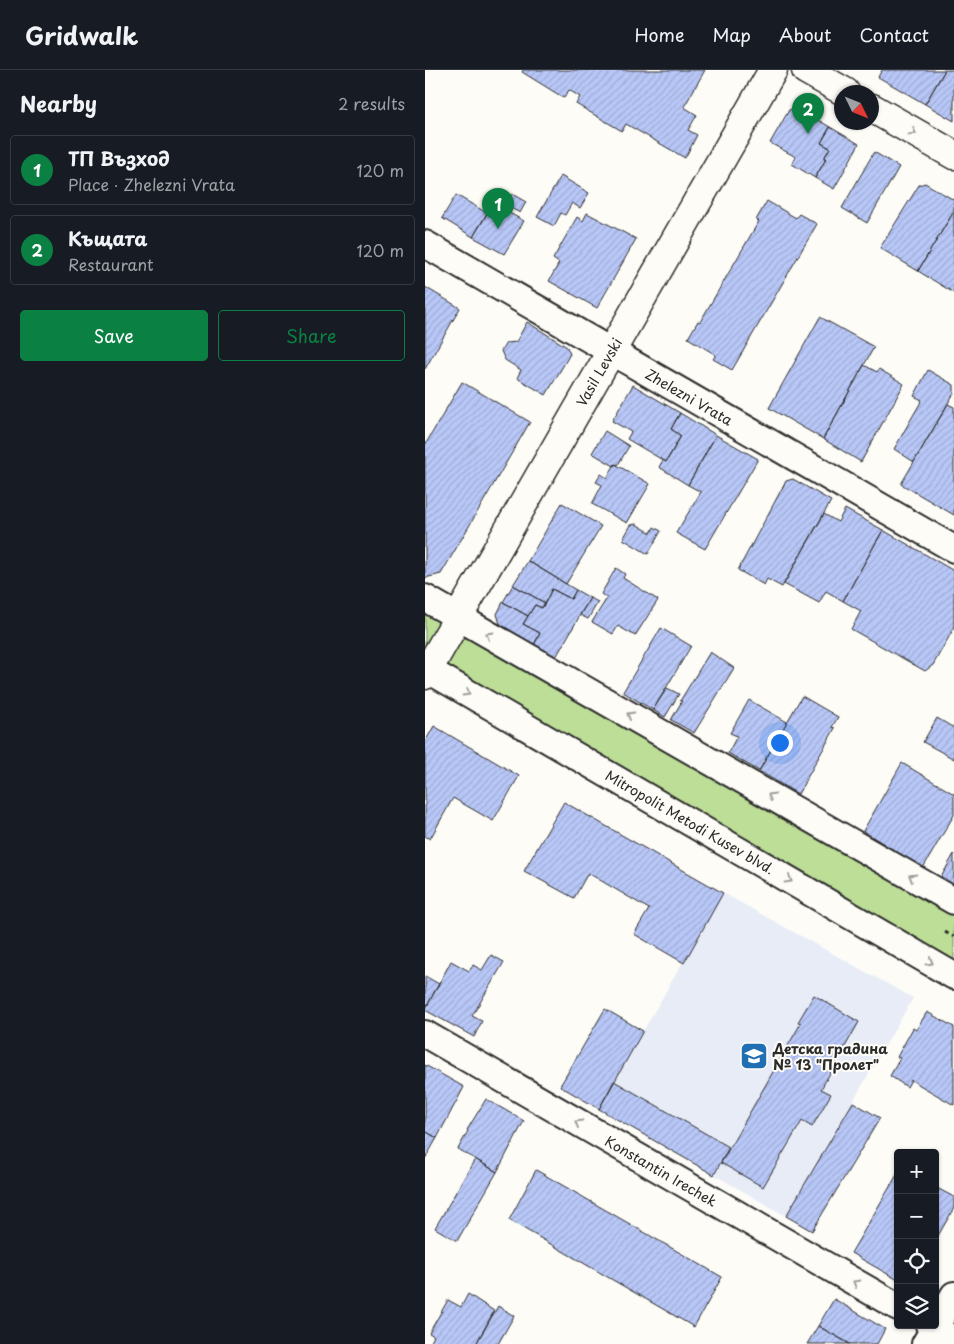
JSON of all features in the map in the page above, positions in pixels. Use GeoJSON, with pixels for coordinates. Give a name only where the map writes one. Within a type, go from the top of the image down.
{"type":"FeatureCollection","features":[{"type":"Feature","properties":{"kind":"street","name":"Vasil Levski"},"geometry":{"type":"LineString","coordinates":[[426,671],[773,70]]}},
{"type":"Feature","properties":{"kind":"street"},"geometry":{"type":"LineString","coordinates":[[806,70],[834,86]]}},
{"type":"Feature","properties":{"kind":"street"},"geometry":{"type":"LineString","coordinates":[[879,113],[954,156]]}},
{"type":"Feature","properties":{"kind":"street","name":"Zhelezni Vrata"},"geometry":{"type":"LineString","coordinates":[[425,244],[954,549]]}},
{"type":"Feature","properties":{"kind":"street"},"geometry":{"type":"LineString","coordinates":[[425,598],[954,901]]}},
{"type":"Feature","properties":{"kind":"street","name":"Mitropolit Metodi Kusev blvd."},"geometry":{"type":"LineString","coordinates":[[426,671],[954,976]]}},
{"type":"Feature","properties":{"kind":"street","name":"Konstantin Irechek"},"geometry":{"type":"LineString","coordinates":[[425,1034],[894,1305]]}},
{"type":"Feature","properties":{"kind":"street"},"geometry":{"type":"LineString","coordinates":[[936,1334],[954,1295]]}},
{"type":"Feature","properties":{"kind":"shaded area","name":"Детска градина № 13 \"Пролет\""},"geometry":{"type":"Polygon","coordinates":[[[723,893],[913,998],[786,1216],[599,1109],[723,893]]]}},
{"type":"Feature","properties":{"kind":"green space"},"geometry":{"type":"Polygon","coordinates":[[[425,598],[954,901],[954,976],[425,668],[425,598]]]}},
{"type":"Feature","properties":{"kind":"building"},"geometry":{"type":"Polygon","coordinates":[[[523,70],[705,70],[684,107],[697,115],[688,130],[697,135],[685,158],[626,124],[622,131],[576,104],[580,97],[569,90],[564,98],[522,72],[523,70]]]}},
{"type":"Feature","properties":{"kind":"building"},"geometry":{"type":"Polygon","coordinates":[[[882,70],[945,70],[925,104],[878,77],[882,70]]]}},
{"type":"Feature","properties":{"kind":"building"},"geometry":{"type":"Polygon","coordinates":[[[945,70],[954,70],[954,121],[925,104],[945,70]]]}},
{"type":"Feature","properties":{"kind":"building"},"geometry":{"type":"Polygon","coordinates":[[[796,107],[830,127],[821,143],[830,148],[815,178],[792,164],[796,157],[770,143],[789,110],[796,107]]]}},
{"type":"Feature","properties":{"kind":"building"},"geometry":{"type":"Polygon","coordinates":[[[830,127],[859,144],[834,189],[815,178],[830,148],[821,143],[830,127]]]}},
{"type":"Feature","properties":{"kind":"building"},"geometry":{"type":"Polygon","coordinates":[[[874,152],[899,167],[867,223],[842,208],[874,152]]]}},
{"type":"Feature","properties":{"kind":"building"},"geometry":{"type":"Polygon","coordinates":[[[561,176],[589,193],[580,208],[572,203],[565,215],[561,213],[554,226],[537,217],[561,176]]]}},
{"type":"Feature","properties":{"kind":"building"},"geometry":{"type":"Polygon","coordinates":[[[925,183],[954,200],[954,211],[918,271],[880,248],[919,185],[925,183]]]}},
{"type":"Feature","properties":{"kind":"building"},"geometry":{"type":"Polygon","coordinates":[[[512,194],[526,202],[520,213],[505,205],[512,194]]]}},
{"type":"Feature","properties":{"kind":"building"},"geometry":{"type":"Polygon","coordinates":[[[456,195],[487,213],[473,237],[442,218],[456,195]]]}},
{"type":"Feature","properties":{"kind":"building"},"geometry":{"type":"Polygon","coordinates":[[[767,201],[796,218],[799,214],[817,224],[732,370],[713,359],[716,355],[688,338],[698,321],[700,322],[759,221],[756,220],[767,201]]]}},
{"type":"Feature","properties":{"kind":"building"},"geometry":{"type":"Polygon","coordinates":[[[493,204],[524,221],[504,254],[473,237],[493,204]]]}},
{"type":"Feature","properties":{"kind":"building"},"geometry":{"type":"Polygon","coordinates":[[[954,211],[954,293],[918,271],[954,211]]]}},
{"type":"Feature","properties":{"kind":"building"},"geometry":{"type":"Polygon","coordinates":[[[587,213],[636,239],[597,308],[549,281],[559,263],[553,259],[577,217],[583,221],[587,213]]]}},
{"type":"Feature","properties":{"kind":"building"},"geometry":{"type":"Polygon","coordinates":[[[425,287],[460,308],[425,369],[425,287]]]}},
{"type":"Feature","properties":{"kind":"building"},"geometry":{"type":"Polygon","coordinates":[[[820,317],[874,347],[823,439],[769,408],[820,317]]]}},
{"type":"Feature","properties":{"kind":"building"},"geometry":{"type":"Polygon","coordinates":[[[527,322],[567,347],[570,354],[546,395],[517,378],[521,370],[505,360],[501,351],[506,343],[516,342],[527,322]]]}},
{"type":"Feature","properties":{"kind":"building"},"geometry":{"type":"Polygon","coordinates":[[[864,365],[877,372],[879,369],[904,384],[861,462],[823,439],[864,365]]]}},
{"type":"Feature","properties":{"kind":"building"},"geometry":{"type":"Polygon","coordinates":[[[928,370],[954,385],[954,393],[914,462],[894,449],[922,400],[914,396],[928,370]]]}},
{"type":"Feature","properties":{"kind":"building"},"geometry":{"type":"Polygon","coordinates":[[[462,382],[530,422],[441,574],[425,578],[425,445],[462,382]]]}},
{"type":"Feature","properties":{"kind":"building"},"geometry":{"type":"Polygon","coordinates":[[[633,385],[680,413],[671,429],[681,436],[666,462],[627,439],[631,432],[612,421],[633,385]]]}},
{"type":"Feature","properties":{"kind":"building"},"geometry":{"type":"Polygon","coordinates":[[[948,404],[954,407],[954,515],[901,484],[948,404]]]}},
{"type":"Feature","properties":{"kind":"building"},"geometry":{"type":"Polygon","coordinates":[[[680,413],[716,435],[688,485],[659,467],[663,460],[666,462],[681,436],[671,429],[680,413]]]}},
{"type":"Feature","properties":{"kind":"building"},"geometry":{"type":"Polygon","coordinates":[[[605,431],[629,446],[618,465],[615,464],[614,466],[592,453],[605,431]]]}},
{"type":"Feature","properties":{"kind":"building"},"geometry":{"type":"Polygon","coordinates":[[[716,435],[758,459],[705,549],[676,533],[701,492],[688,485],[716,435]]]}},
{"type":"Feature","properties":{"kind":"building"},"geometry":{"type":"Polygon","coordinates":[[[615,464],[650,484],[627,523],[592,504],[602,485],[596,482],[601,474],[607,478],[615,464]]]}},
{"type":"Feature","properties":{"kind":"building"},"geometry":{"type":"Polygon","coordinates":[[[793,479],[831,501],[782,587],[767,579],[764,585],[738,570],[786,481],[793,479]]]}},
{"type":"Feature","properties":{"kind":"building"},"geometry":{"type":"Polygon","coordinates":[[[562,503],[601,526],[566,584],[528,561],[562,503]]]}},
{"type":"Feature","properties":{"kind":"building"},"geometry":{"type":"Polygon","coordinates":[[[845,509],[883,530],[843,601],[826,591],[819,603],[784,584],[824,514],[838,522],[845,509]]]}},
{"type":"Feature","properties":{"kind":"building"},"geometry":{"type":"Polygon","coordinates":[[[636,524],[651,533],[654,527],[661,531],[648,554],[623,539],[631,525],[636,524]]]}},
{"type":"Feature","properties":{"kind":"building"},"geometry":{"type":"Polygon","coordinates":[[[883,530],[954,571],[954,628],[933,665],[925,671],[851,629],[861,611],[843,601],[883,530]]]}},
{"type":"Feature","properties":{"kind":"building"},"geometry":{"type":"Polygon","coordinates":[[[528,561],[576,590],[571,599],[552,589],[545,603],[513,585],[528,561]]]}},
{"type":"Feature","properties":{"kind":"building"},"geometry":{"type":"Polygon","coordinates":[[[616,568],[625,574],[623,578],[658,600],[635,636],[618,626],[613,634],[592,622],[607,598],[601,594],[616,568]]]}},
{"type":"Feature","properties":{"kind":"building"},"geometry":{"type":"Polygon","coordinates":[[[513,585],[545,603],[542,608],[535,605],[528,616],[503,602],[513,585]]]}},
{"type":"Feature","properties":{"kind":"building"},"geometry":{"type":"Polygon","coordinates":[[[552,589],[571,599],[576,590],[590,598],[556,657],[534,645],[540,633],[523,624],[535,605],[542,608],[552,589]]]}},
{"type":"Feature","properties":{"kind":"building"},"geometry":{"type":"Polygon","coordinates":[[[590,598],[598,602],[588,619],[580,615],[590,598]]]}},
{"type":"Feature","properties":{"kind":"building"},"geometry":{"type":"Polygon","coordinates":[[[503,602],[528,616],[523,624],[540,633],[534,645],[500,624],[497,614],[503,602]]]}},
{"type":"Feature","properties":{"kind":"building"},"geometry":{"type":"Polygon","coordinates":[[[661,628],[691,646],[653,710],[623,692],[661,628]]]}},
{"type":"Feature","properties":{"kind":"building"},"geometry":{"type":"Polygon","coordinates":[[[710,652],[734,668],[694,733],[671,720],[682,701],[680,701],[710,652]]]}},
{"type":"Feature","properties":{"kind":"building"},"geometry":{"type":"Polygon","coordinates":[[[667,688],[679,694],[665,717],[653,710],[667,688]]]}},
{"type":"Feature","properties":{"kind":"building"},"geometry":{"type":"Polygon","coordinates":[[[802,696],[838,717],[832,727],[835,728],[798,794],[759,771],[802,696]]]}},
{"type":"Feature","properties":{"kind":"building"},"geometry":{"type":"Polygon","coordinates":[[[749,700],[787,722],[759,771],[728,753],[737,736],[730,733],[749,700]]]}},
{"type":"Feature","properties":{"kind":"building"},"geometry":{"type":"Polygon","coordinates":[[[937,718],[954,728],[954,759],[923,742],[937,718]]]}},
{"type":"Feature","properties":{"kind":"building"},"geometry":{"type":"Polygon","coordinates":[[[434,726],[519,776],[493,821],[453,798],[430,839],[425,836],[425,742],[434,726]]]}},
{"type":"Feature","properties":{"kind":"building"},"geometry":{"type":"Polygon","coordinates":[[[902,763],[954,794],[954,815],[923,868],[863,831],[902,763]]]}},
{"type":"Feature","properties":{"kind":"building"},"geometry":{"type":"Polygon","coordinates":[[[564,802],[723,893],[684,963],[634,934],[649,909],[588,873],[574,898],[524,871],[564,802]]]}},
{"type":"Feature","properties":{"kind":"building"},"geometry":{"type":"Polygon","coordinates":[[[954,854],[954,887],[940,879],[954,854]]]}},
{"type":"Feature","properties":{"kind":"building"},"geometry":{"type":"Polygon","coordinates":[[[491,955],[504,962],[472,1016],[482,1021],[474,1037],[425,1010],[451,961],[469,971],[473,965],[482,970],[491,955]]]}},
{"type":"Feature","properties":{"kind":"building"},"geometry":{"type":"Polygon","coordinates":[[[425,976],[439,984],[425,1009],[425,976]]]}},
{"type":"Feature","properties":{"kind":"building"},"geometry":{"type":"Polygon","coordinates":[[[814,995],[859,1022],[821,1089],[831,1094],[812,1127],[802,1121],[763,1187],[721,1163],[801,1023],[798,1022],[814,995]]]}},
{"type":"Feature","properties":{"kind":"building"},"geometry":{"type":"Polygon","coordinates":[[[605,1009],[643,1031],[599,1109],[560,1086],[605,1009]]]}},
{"type":"Feature","properties":{"kind":"building"},"geometry":{"type":"Polygon","coordinates":[[[927,1012],[954,1027],[954,1105],[911,1080],[907,1087],[890,1076],[900,1058],[897,1057],[913,1028],[916,1030],[927,1012]]]}},
{"type":"Feature","properties":{"kind":"building"},"geometry":{"type":"Polygon","coordinates":[[[425,1065],[464,1087],[437,1138],[425,1131],[425,1065]]]}},
{"type":"Feature","properties":{"kind":"building"},"geometry":{"type":"Polygon","coordinates":[[[614,1081],[729,1147],[714,1175],[599,1109],[614,1081]]]}},
{"type":"Feature","properties":{"kind":"building"},"geometry":{"type":"Polygon","coordinates":[[[486,1099],[524,1121],[497,1172],[458,1149],[486,1099]]]}},
{"type":"Feature","properties":{"kind":"building"},"geometry":{"type":"Polygon","coordinates":[[[853,1102],[880,1118],[812,1231],[786,1216],[853,1102]]]}},
{"type":"Feature","properties":{"kind":"building"},"geometry":{"type":"Polygon","coordinates":[[[425,1131],[437,1138],[425,1159],[425,1131]]]}},
{"type":"Feature","properties":{"kind":"building"},"geometry":{"type":"Polygon","coordinates":[[[475,1159],[497,1172],[457,1241],[435,1228],[475,1159]]]}},
{"type":"Feature","properties":{"kind":"building"},"geometry":{"type":"Polygon","coordinates":[[[536,1170],[722,1277],[694,1327],[509,1220],[536,1170]]]}},
{"type":"Feature","properties":{"kind":"building"},"geometry":{"type":"Polygon","coordinates":[[[894,1180],[894,1278],[851,1253],[894,1180]]]}},
{"type":"Feature","properties":{"kind":"building"},"geometry":{"type":"Polygon","coordinates":[[[939,1189],[954,1197],[954,1208],[939,1234],[939,1189]]]}},
{"type":"Feature","properties":{"kind":"building"},"geometry":{"type":"Polygon","coordinates":[[[468,1294],[494,1311],[476,1344],[430,1344],[434,1336],[429,1333],[448,1300],[461,1307],[468,1294]]]}},
{"type":"Feature","properties":{"kind":"building"},"geometry":{"type":"Polygon","coordinates":[[[834,1299],[885,1329],[877,1344],[850,1344],[818,1326],[834,1299]]]}},
{"type":"Feature","properties":{"kind":"building"},"geometry":{"type":"Polygon","coordinates":[[[498,1306],[514,1316],[498,1344],[476,1344],[498,1306]]]}},
{"type":"Feature","properties":{"kind":"building"},"geometry":{"type":"Polygon","coordinates":[[[818,1326],[850,1344],[807,1344],[818,1326]]]}},
{"type":"Feature","properties":{"kind":"place","name":"Къщата"},"geometry":{"type":"Point","coordinates":[808,134]}},
{"type":"Feature","properties":{"kind":"place","name":"ТП Възход"},"geometry":{"type":"Point","coordinates":[498,229]}},
{"type":"Feature","properties":{"kind":"place","name":"Детска градина № 13 \"Пролет\""},"geometry":{"type":"Point","coordinates":[754,1056]}}]}
